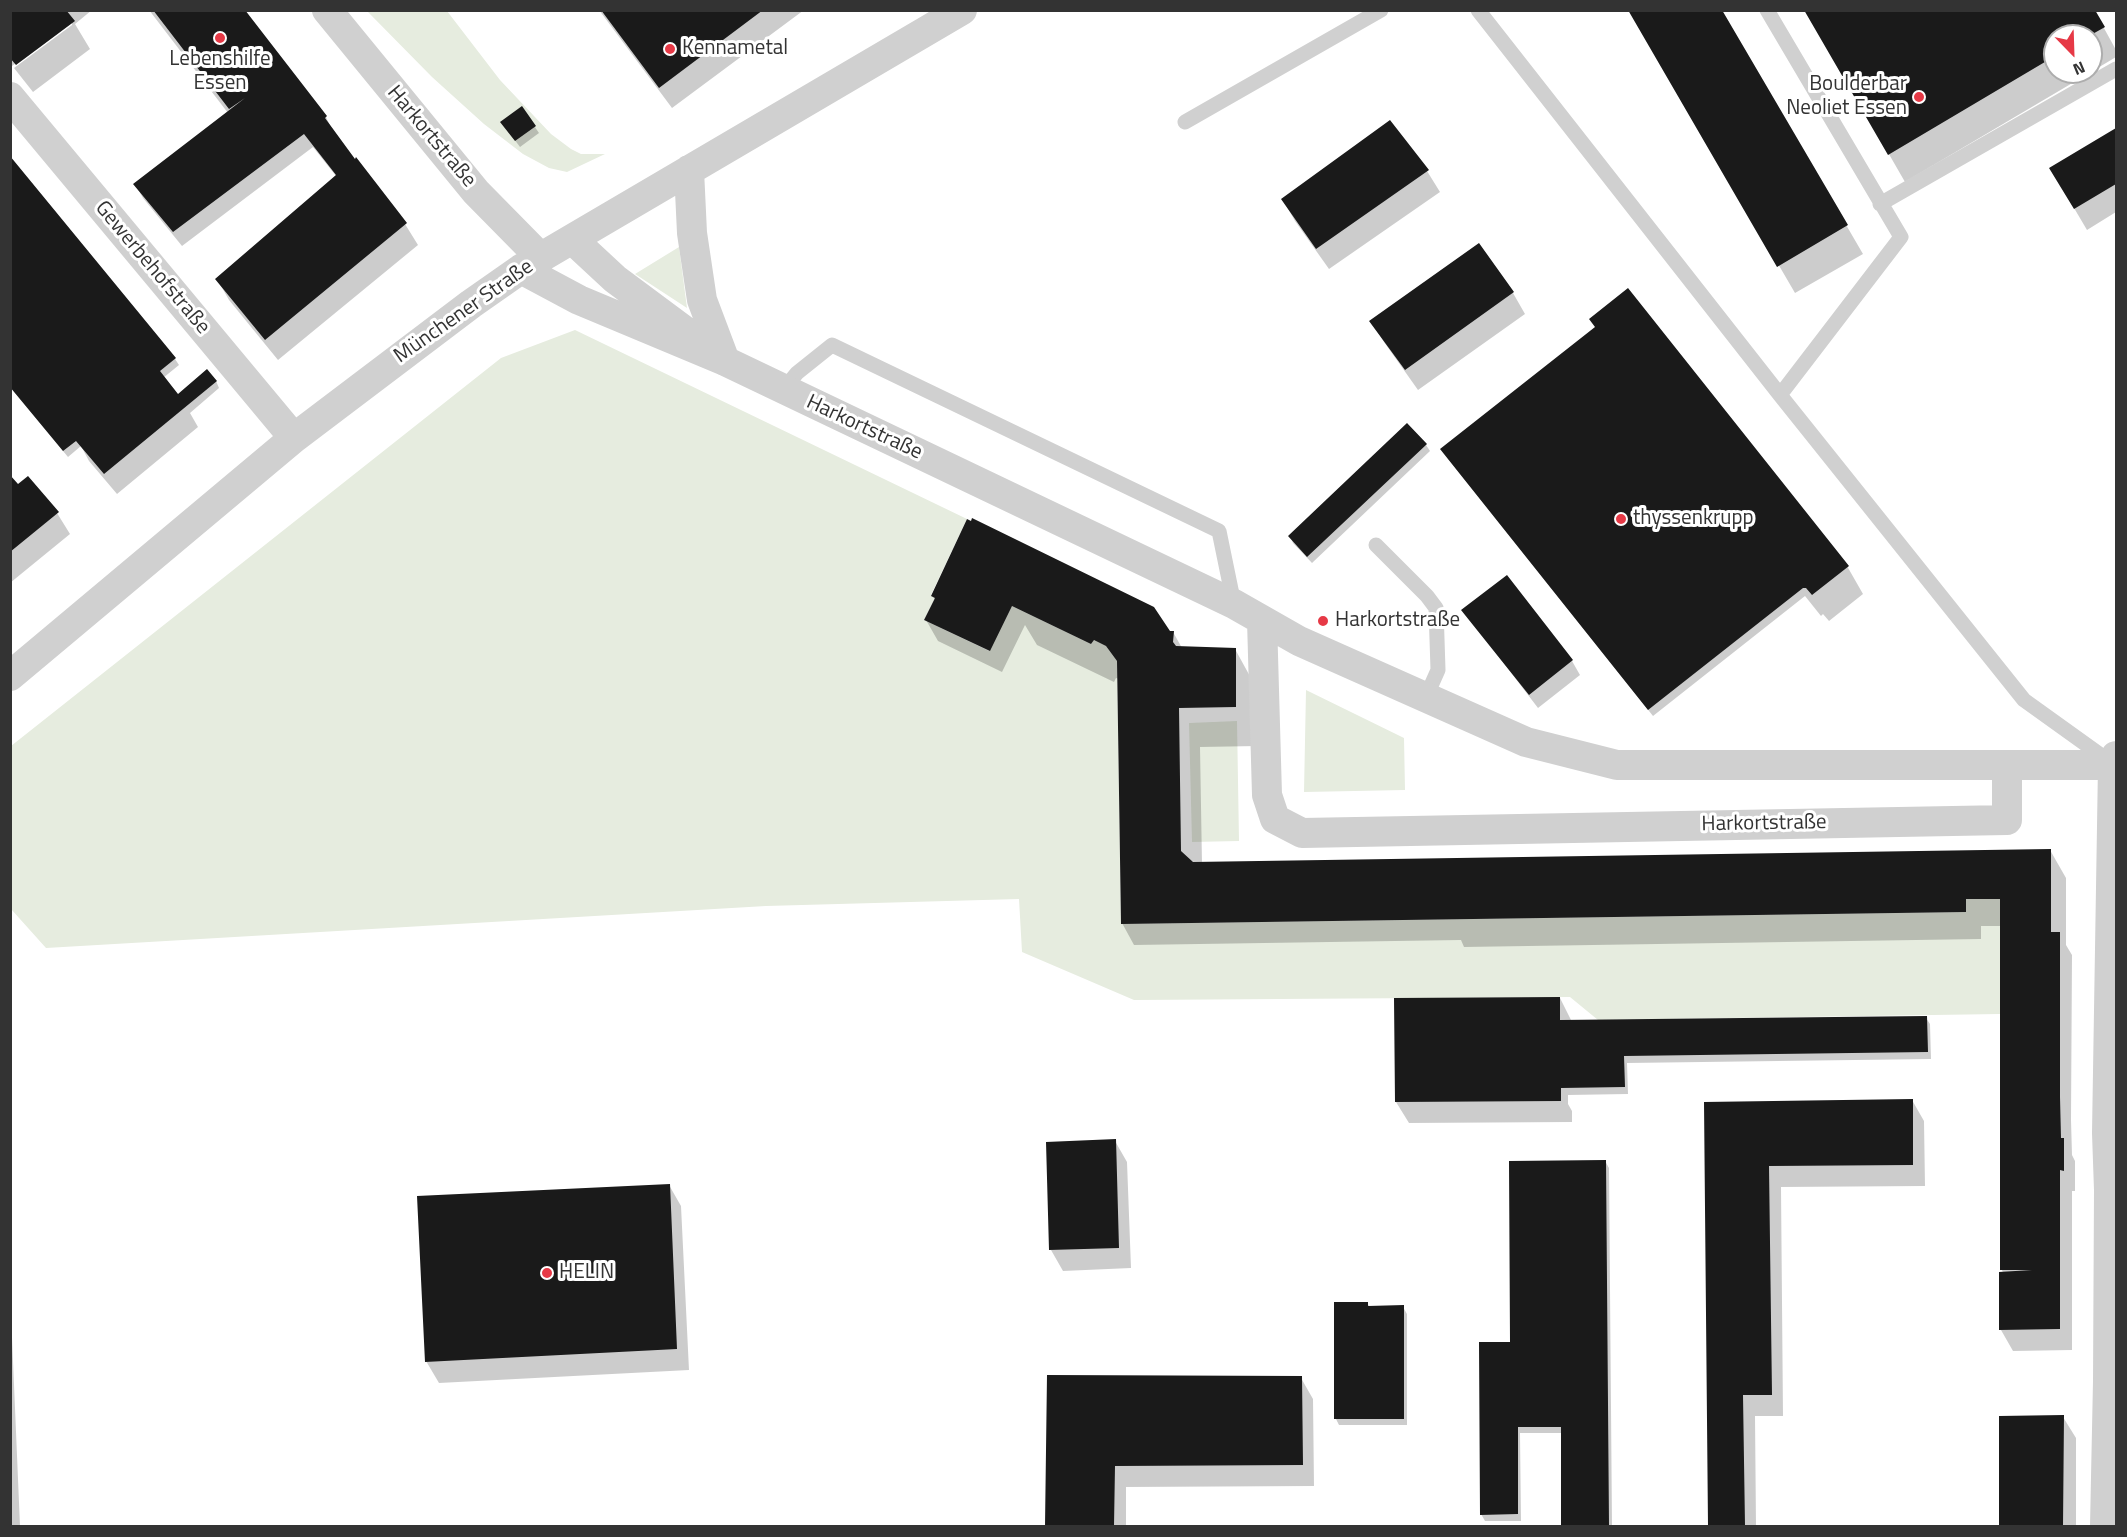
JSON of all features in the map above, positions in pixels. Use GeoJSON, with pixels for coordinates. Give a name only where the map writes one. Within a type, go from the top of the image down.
{"type":"FeatureCollection","features":[{"type":"Feature","properties":{"kind":"street","name":"Harkortstraße"},"geometry":{"type":"LineString","coordinates":[[327,10],[476,192],[531,264],[579,300],[725,361],[1234,604],[1299,641],[1526,742],[1617,765],[2007,766],[2115,762]]}},
{"type":"Feature","properties":{"kind":"street","name":"Münchener Straße"},"geometry":{"type":"LineString","coordinates":[[10,676],[294,438],[429,334],[531,264],[962,10]]}},
{"type":"Feature","properties":{"kind":"street","name":"Gewerbehofstraße"},"geometry":{"type":"LineString","coordinates":[[10,97],[294,438]]}},
{"type":"Feature","properties":{"kind":"street"},"geometry":{"type":"LineString","coordinates":[[688,170],[692,233],[702,300],[725,361]]}},
{"type":"Feature","properties":{"kind":"street","name":"Harkortstraße"},"geometry":{"type":"LineString","coordinates":[[573,240],[615,279],[725,361]]}},
{"type":"Feature","properties":{"kind":"street","name":"Harkortstraße"},"geometry":{"type":"LineString","coordinates":[[1262,620],[1267,795],[1275,819],[1302,833],[2007,820],[2007,766]]}},
{"type":"Feature","properties":{"kind":"street"},"geometry":{"type":"LineString","coordinates":[[2105,1527],[2113,1190],[2107,1133],[2115,762]]}},
{"type":"Feature","properties":{"kind":"lane"},"geometry":{"type":"LineString","coordinates":[[1185,122],[1381,10]]}},
{"type":"Feature","properties":{"kind":"lane"},"geometry":{"type":"LineString","coordinates":[[1478,10],[1780,395],[2024,700],[2115,762]]}},
{"type":"Feature","properties":{"kind":"lane"},"geometry":{"type":"LineString","coordinates":[[1767,10],[1901,237],[1780,395]]}},
{"type":"Feature","properties":{"kind":"lane"},"geometry":{"type":"LineString","coordinates":[[1880,204],[2116,69]]}},
{"type":"Feature","properties":{"kind":"lane"},"geometry":{"type":"LineString","coordinates":[[783,390],[797,373],[832,345],[1219,531],[1234,604]]}},
{"type":"Feature","properties":{"kind":"lane"},"geometry":{"type":"LineString","coordinates":[[1376,545],[1436,608],[1438,670],[1426,697]]}},
{"type":"Feature","properties":{"kind":"shaded area"},"geometry":{"type":"Polygon","coordinates":[[[367,11],[447,11],[500,80],[551,134],[581,154],[605,154],[567,172],[549,168],[523,154],[484,124],[432,77],[367,11]]]}},
{"type":"Feature","properties":{"kind":"shaded area"},"geometry":{"type":"Polygon","coordinates":[[[679,247],[687,308],[635,274],[679,247]]]}},
{"type":"Feature","properties":{"kind":"shaded area"},"geometry":{"type":"Polygon","coordinates":[[[575,330],[967,519],[931,595],[935,598],[924,620],[989,651],[1012,606],[1091,644],[1094,640],[1106,646],[1117,661],[1121,924],[1966,912],[1966,899],[2000,899],[2000,1014],[1598,1020],[1570,997],[1134,1000],[1022,952],[1019,899],[766,906],[46,948],[11,909],[11,746],[501,358],[575,330]]]}},
{"type":"Feature","properties":{"kind":"shaded area"},"geometry":{"type":"Polygon","coordinates":[[[1306,690],[1404,738],[1405,790],[1304,792],[1306,690]]]}},
{"type":"Feature","properties":{"kind":"shaded area"},"geometry":{"type":"Polygon","coordinates":[[[1237,721],[1239,841],[1192,842],[1189,723],[1237,721]]]}},
{"type":"Feature","properties":{"kind":"building"},"geometry":{"type":"Polygon","coordinates":[[[10,10],[66,10],[75,21],[16,65],[10,58],[10,10]]]}},
{"type":"Feature","properties":{"kind":"building"},"geometry":{"type":"Polygon","coordinates":[[[153,10],[245,10],[327,116],[325,118],[355,159],[356,157],[407,223],[265,340],[215,279],[336,175],[304,134],[173,232],[133,184],[245,98],[229,109],[153,10]]]}},
{"type":"Feature","properties":{"kind":"building","name":"Kennametal"},"geometry":{"type":"Polygon","coordinates":[[[601,10],[763,10],[659,88],[601,10]]]}},
{"type":"Feature","properties":{"kind":"building"},"geometry":{"type":"Polygon","coordinates":[[[1628,10],[1722,10],[1848,225],[1777,267],[1628,10]]]}},
{"type":"Feature","properties":{"kind":"building","name":"Boulderbar Neoliet Essen"},"geometry":{"type":"Polygon","coordinates":[[[1804,10],[2095,10],[2105,27],[2103,28],[2103,24],[2043,24],[2043,63],[1888,155],[1804,10]]]}},
{"type":"Feature","properties":{"kind":"building"},"geometry":{"type":"Polygon","coordinates":[[[522,106],[536,126],[515,141],[500,122],[522,106]]]}},
{"type":"Feature","properties":{"kind":"building"},"geometry":{"type":"Polygon","coordinates":[[[1390,120],[1429,170],[1316,249],[1281,199],[1390,120]]]}},
{"type":"Feature","properties":{"kind":"building"},"geometry":{"type":"Polygon","coordinates":[[[2116,128],[2116,184],[2074,209],[2049,168],[2116,128]]]}},
{"type":"Feature","properties":{"kind":"building"},"geometry":{"type":"Polygon","coordinates":[[[10,156],[176,358],[160,371],[178,394],[207,369],[217,381],[104,474],[76,441],[63,451],[10,387],[10,156]]]}},
{"type":"Feature","properties":{"kind":"building"},"geometry":{"type":"Polygon","coordinates":[[[1479,243],[1514,292],[1405,370],[1369,321],[1479,243]]]}},
{"type":"Feature","properties":{"kind":"building","name":"thyssenkrupp"},"geometry":{"type":"Polygon","coordinates":[[[1628,288],[1849,566],[1812,595],[1806,588],[1803,588],[1648,710],[1440,449],[1595,327],[1589,319],[1628,288]]]}},
{"type":"Feature","properties":{"kind":"building"},"geometry":{"type":"Polygon","coordinates":[[[1407,423],[1427,444],[1307,557],[1288,536],[1407,423]]]}},
{"type":"Feature","properties":{"kind":"building"},"geometry":{"type":"Polygon","coordinates":[[[10,475],[18,484],[28,476],[59,512],[10,552],[10,475]]]}},
{"type":"Feature","properties":{"kind":"building"},"geometry":{"type":"Polygon","coordinates":[[[972,518],[1154,607],[1170,631],[1174,631],[1173,642],[1176,646],[1236,648],[1236,707],[1179,708],[1181,851],[1193,862],[2051,849],[2051,932],[2060,932],[2060,1097],[2061,1138],[2064,1138],[2064,1171],[2060,1170],[2060,1329],[1999,1330],[1999,1272],[2032,1270],[2000,1270],[2000,899],[1966,899],[1966,912],[1121,924],[1117,661],[1106,646],[1094,640],[1091,644],[1012,606],[990,651],[924,620],[935,598],[931,596],[967,519],[971,521],[972,518]]]}},
{"type":"Feature","properties":{"kind":"building"},"geometry":{"type":"Polygon","coordinates":[[[1507,575],[1573,660],[1529,695],[1461,610],[1507,575]]]}},
{"type":"Feature","properties":{"kind":"building"},"geometry":{"type":"Polygon","coordinates":[[[1560,997],[1560,1020],[1927,1016],[1928,1052],[1624,1056],[1625,1087],[1561,1088],[1561,1101],[1395,1102],[1394,998],[1560,997]]]}},
{"type":"Feature","properties":{"kind":"building"},"geometry":{"type":"Polygon","coordinates":[[[1913,1099],[1913,1165],[1769,1166],[1772,1395],[1743,1395],[1745,1526],[1708,1526],[1704,1102],[1913,1099]]]}},
{"type":"Feature","properties":{"kind":"building"},"geometry":{"type":"Polygon","coordinates":[[[1116,1139],[1119,1248],[1049,1250],[1046,1142],[1116,1139]]]}},
{"type":"Feature","properties":{"kind":"building"},"geometry":{"type":"Polygon","coordinates":[[[1606,1160],[1609,1526],[1561,1526],[1561,1427],[1518,1427],[1518,1514],[1480,1515],[1479,1342],[1510,1342],[1509,1161],[1606,1160]]]}},
{"type":"Feature","properties":{"kind":"building","name":"HELIN"},"geometry":{"type":"Polygon","coordinates":[[[670,1184],[677,1349],[425,1362],[417,1196],[670,1184]]]}},
{"type":"Feature","properties":{"kind":"building"},"geometry":{"type":"Polygon","coordinates":[[[1334,1302],[1368,1302],[1368,1306],[1404,1305],[1404,1419],[1334,1419],[1334,1302]]]}},
{"type":"Feature","properties":{"kind":"building"},"geometry":{"type":"Polygon","coordinates":[[[1047,1375],[1302,1376],[1303,1465],[1115,1466],[1114,1526],[1045,1526],[1047,1375]]]}},
{"type":"Feature","properties":{"kind":"building"},"geometry":{"type":"Polygon","coordinates":[[[2064,1415],[2063,1526],[1999,1526],[1999,1416],[2064,1415]]]}},
{"type":"Feature","properties":{"kind":"place","name":"Lebenshilfe Essen"},"geometry":{"type":"Point","coordinates":[220,38]}},
{"type":"Feature","properties":{"kind":"place","name":"Kennametal"},"geometry":{"type":"Point","coordinates":[670,49]}},
{"type":"Feature","properties":{"kind":"place","name":"Boulderbar Neoliet Essen"},"geometry":{"type":"Point","coordinates":[1919,97]}},
{"type":"Feature","properties":{"kind":"place","name":"thyssenkrupp"},"geometry":{"type":"Point","coordinates":[1621,519]}},
{"type":"Feature","properties":{"kind":"place","name":"Harkortstraße"},"geometry":{"type":"Point","coordinates":[1323,621]}},
{"type":"Feature","properties":{"kind":"place","name":"HELIN"},"geometry":{"type":"Point","coordinates":[547,1273]}}]}
